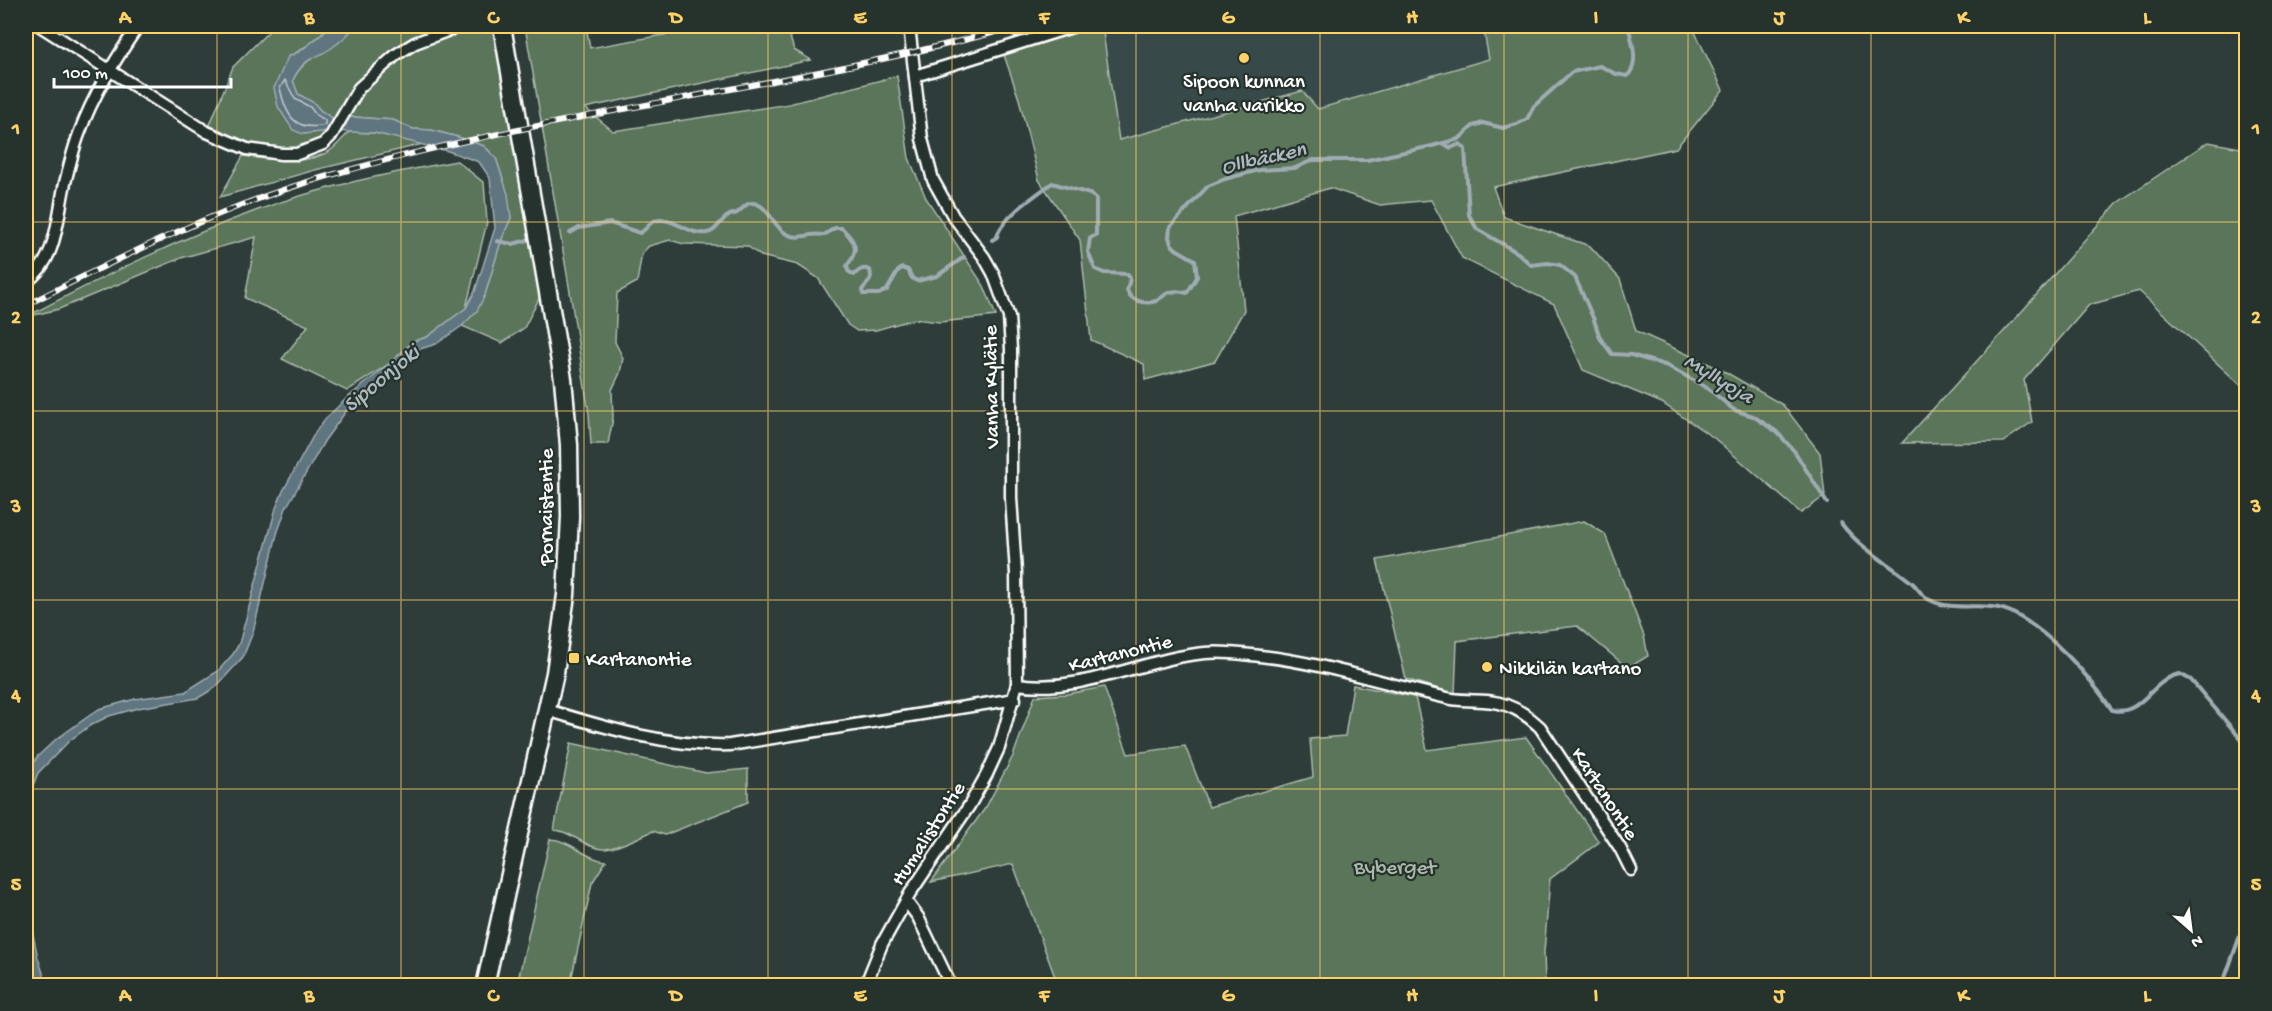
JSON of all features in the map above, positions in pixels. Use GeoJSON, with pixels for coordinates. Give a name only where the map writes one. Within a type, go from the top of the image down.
{"type":"FeatureCollection","features":[{"type":"Feature","properties":{"kind":"street"},"geometry":{"type":"LineString","coordinates":[[40,26],[207,132],[247,149],[297,154],[323,144],[331,136],[359,88],[397,54],[423,39],[460,26]]}},
{"type":"Feature","properties":{"kind":"street"},"geometry":{"type":"LineString","coordinates":[[26,282],[36,274],[45,261],[54,241],[65,182],[79,133],[108,70],[138,26]]}},
{"type":"Feature","properties":{"kind":"street","name":"Pornaistentie"},"geometry":{"type":"LineString","coordinates":[[485,986],[555,674],[569,562],[568,445],[563,379],[502,26]]}},
{"type":"Feature","properties":{"kind":"street","name":"Vanha Kylätie"},"geometry":{"type":"LineString","coordinates":[[909,26],[922,139],[933,180],[953,216],[984,257],[993,273],[1009,317],[1011,498],[1016,573],[1017,684]]}},
{"type":"Feature","properties":{"kind":"street"},"geometry":{"type":"LineString","coordinates":[[915,76],[1075,26]]}},
{"type":"Feature","properties":{"kind":"street","name":"Kartanontie"},"geometry":{"type":"LineString","coordinates":[[1017,684],[1041,687],[1065,686],[1172,658],[1206,653],[1231,653],[1291,660],[1455,699],[1484,700],[1503,704],[1526,714],[1540,727],[1620,848],[1631,870]]}},
{"type":"Feature","properties":{"kind":"street"},"geometry":{"type":"LineString","coordinates":[[547,710],[633,734],[707,746],[730,745],[1015,699],[1017,684]]}},
{"type":"Feature","properties":{"kind":"street","name":"Humalistontie"},"geometry":{"type":"LineString","coordinates":[[865,986],[882,944],[906,901],[987,774],[999,748],[1015,699]]}},
{"type":"Feature","properties":{"kind":"street"},"geometry":{"type":"LineString","coordinates":[[906,901],[918,917],[951,986]]}},
{"type":"Feature","properties":{"kind":"shaded area"},"geometry":{"type":"Polygon","coordinates":[[[1102,26],[1483,26],[1489,59],[1318,109],[1302,91],[1118,140],[1102,26]]]}},
{"type":"Feature","properties":{"kind":"green space"},"geometry":{"type":"Polygon","coordinates":[[[274,26],[329,26],[310,43],[288,57],[303,134],[328,131],[323,144],[281,154],[207,132],[233,67],[274,26]]]}},
{"type":"Feature","properties":{"kind":"green space"},"geometry":{"type":"Polygon","coordinates":[[[355,26],[502,26],[546,285],[524,328],[502,343],[462,326],[485,295],[501,241],[511,218],[496,158],[484,146],[431,130],[413,129],[393,120],[332,118],[314,103],[298,94],[293,80],[298,71],[355,26]]]}},
{"type":"Feature","properties":{"kind":"green space"},"geometry":{"type":"Polygon","coordinates":[[[525,26],[586,26],[590,48],[686,31],[686,26],[797,26],[789,34],[794,50],[811,60],[585,108],[613,131],[789,104],[897,76],[909,158],[926,198],[984,286],[996,316],[940,322],[914,319],[876,330],[857,331],[848,325],[818,278],[798,265],[761,256],[747,246],[684,244],[670,240],[649,246],[642,253],[637,282],[617,293],[615,342],[623,358],[620,373],[612,390],[613,418],[608,444],[591,444],[589,414],[571,298],[525,26]]]}},
{"type":"Feature","properties":{"kind":"green space"},"geometry":{"type":"Polygon","coordinates":[[[1075,26],[1102,26],[1119,140],[1302,91],[1318,109],[1489,59],[1483,26],[1692,26],[1723,90],[1676,148],[1493,187],[1504,217],[1590,246],[1620,279],[1636,331],[1722,370],[1783,405],[1820,453],[1825,496],[1801,513],[1714,438],[1662,403],[1583,370],[1554,304],[1462,258],[1431,200],[1380,205],[1330,188],[1234,216],[1244,310],[1215,361],[1145,380],[1144,364],[1091,340],[1080,240],[1039,180],[1019,99],[1002,49],[1075,26]]]}},
{"type":"Feature","properties":{"kind":"green space"},"geometry":{"type":"Polygon","coordinates":[[[349,132],[375,133],[423,144],[315,170],[220,197],[243,156],[284,160],[314,157],[331,150],[349,132]]]}},
{"type":"Feature","properties":{"kind":"green space"},"geometry":{"type":"Polygon","coordinates":[[[2208,142],[2246,149],[2246,390],[2139,291],[2089,305],[2024,380],[2032,422],[2003,442],[1902,443],[2117,203],[2208,142]]]}},
{"type":"Feature","properties":{"kind":"green space"},"geometry":{"type":"Polygon","coordinates":[[[457,161],[484,183],[487,222],[466,308],[427,337],[414,341],[389,364],[347,391],[282,359],[308,326],[245,298],[256,237],[181,258],[59,309],[26,317],[140,259],[282,201],[382,175],[457,161]]]}},
{"type":"Feature","properties":{"kind":"green space"},"geometry":{"type":"Polygon","coordinates":[[[1584,521],[1605,534],[1644,636],[1648,656],[1628,668],[1577,626],[1457,641],[1455,694],[1406,679],[1377,560],[1584,521]]]}},
{"type":"Feature","properties":{"kind":"green space","name":"Byberget"},"geometry":{"type":"Polygon","coordinates":[[[1353,685],[1415,697],[1427,750],[1526,737],[1599,842],[1550,879],[1544,952],[1545,985],[1058,985],[1013,864],[931,882],[986,807],[1013,756],[1035,696],[1067,694],[1104,687],[1128,754],[1185,746],[1209,807],[1313,777],[1310,739],[1345,736],[1353,685]]]}},
{"type":"Feature","properties":{"kind":"green space"},"geometry":{"type":"Polygon","coordinates":[[[571,743],[706,773],[748,769],[748,802],[665,835],[653,831],[608,849],[590,846],[567,833],[554,830],[571,743]]]}},
{"type":"Feature","properties":{"kind":"green space"},"geometry":{"type":"Polygon","coordinates":[[[550,839],[565,843],[598,860],[606,861],[592,883],[570,985],[517,985],[550,839]]]}},
{"type":"Feature","properties":{"kind":"water","name":"Sipoonjoki"},"geometry":{"type":"Polygon","coordinates":[[[329,26],[355,26],[337,44],[301,67],[293,80],[298,94],[314,103],[332,118],[393,120],[413,129],[431,130],[484,146],[496,158],[508,194],[511,218],[501,241],[485,295],[477,311],[462,326],[436,344],[420,349],[349,407],[325,440],[286,508],[277,534],[253,632],[243,657],[215,688],[198,698],[138,708],[109,716],[91,725],[69,741],[38,773],[32,788],[26,840],[26,776],[37,757],[55,740],[99,709],[135,699],[185,692],[218,671],[239,644],[276,508],[316,431],[347,398],[414,341],[427,337],[466,308],[475,291],[495,228],[490,178],[479,162],[448,151],[375,133],[328,131],[303,134],[293,130],[278,107],[274,88],[288,57],[300,51],[329,26]]]}},
{"type":"Feature","properties":{"kind":"water"},"geometry":{"type":"Polygon","coordinates":[[[26,871],[29,916],[38,958],[47,985],[34,985],[26,963],[26,871]]]}},
{"type":"Feature","properties":{"kind":"waterway","name":"Ollbäcken"},"geometry":{"type":"LineString","coordinates":[[992,240],[997,237],[1012,215],[1052,183],[1090,194],[1096,198],[1096,235],[1090,238],[1088,252],[1095,269],[1104,273],[1127,274],[1130,278],[1127,291],[1139,301],[1148,303],[1156,301],[1173,291],[1187,293],[1197,277],[1195,260],[1171,244],[1170,227],[1208,186],[1259,170],[1295,168],[1313,160],[1367,160],[1432,146],[1459,139],[1473,126],[1483,123],[1503,128],[1517,124],[1527,119],[1534,106],[1572,72],[1600,66],[1616,74],[1627,76],[1631,72],[1634,59],[1628,26]]}},
{"type":"Feature","properties":{"kind":"waterway","name":"Myllyoja"},"geometry":{"type":"LineString","coordinates":[[1443,143],[1451,148],[1460,144],[1465,149],[1469,215],[1477,229],[1518,253],[1531,265],[1548,263],[1560,265],[1575,277],[1600,338],[1612,354],[1631,355],[1668,366],[1709,389],[1734,410],[1753,416],[1777,432],[1795,452],[1827,503]]}},
{"type":"Feature","properties":{"kind":"waterway"},"geometry":{"type":"LineString","coordinates":[[570,233],[579,228],[610,223],[640,233],[652,222],[661,220],[693,232],[707,233],[747,204],[757,204],[766,211],[781,230],[790,236],[824,235],[835,228],[842,228],[855,246],[854,255],[847,266],[848,271],[854,275],[861,270],[870,270],[870,279],[862,290],[863,294],[879,294],[887,290],[902,268],[908,270],[912,278],[917,281],[937,276],[964,257]]}},
{"type":"Feature","properties":{"kind":"waterway"},"geometry":{"type":"LineString","coordinates":[[497,241],[513,244],[531,239]]}},
{"type":"Feature","properties":{"kind":"waterway","name":"Myllyoja"},"geometry":{"type":"LineString","coordinates":[[1841,523],[1856,540],[1910,581],[1927,599],[1949,606],[2001,609],[2026,620],[2054,642],[2080,668],[2112,710],[2121,711],[2135,706],[2160,684],[2180,674],[2191,680],[2246,745]]}},
{"type":"Feature","properties":{"kind":"waterway","name":"Myllyoja"},"geometry":{"type":"LineString","coordinates":[[2222,986],[2246,919]]}},
{"type":"Feature","properties":{"kind":"railway"},"geometry":{"type":"LineString","coordinates":[[26,305],[208,219],[321,178],[494,135],[845,67],[1018,26]]}},
{"type":"Feature","properties":{"kind":"place","name":"Sipoon kunnan vanha varikko"},"geometry":{"type":"Point","coordinates":[1244,58]}},
{"type":"Feature","properties":{"kind":"place","name":"Kartanontie"},"geometry":{"type":"Point","coordinates":[574,658]}},
{"type":"Feature","properties":{"kind":"place","name":"Nikkilän kartano"},"geometry":{"type":"Point","coordinates":[1487,667]}}]}
